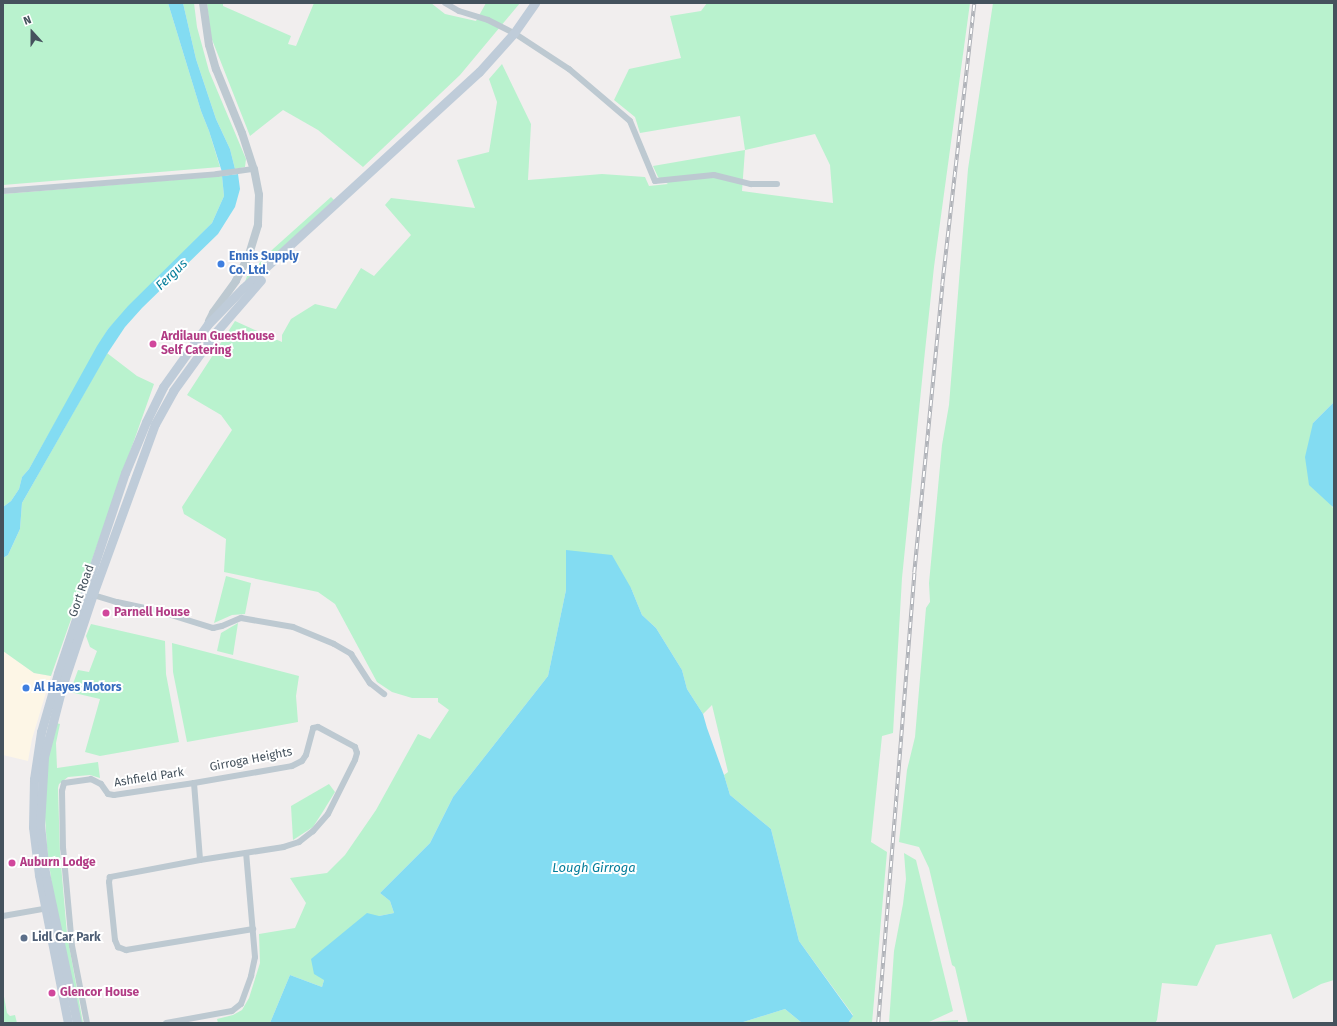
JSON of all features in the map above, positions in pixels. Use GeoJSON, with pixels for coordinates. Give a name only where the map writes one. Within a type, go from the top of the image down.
{"type":"FeatureCollection","features":[{"type":"Feature","properties":{"kind":"main road","name":"Gort Road"},"geometry":{"type":"LineString","coordinates":[[68,1023],[34,827],[34,779],[41,732],[58,673],[156,424],[173,391],[246,291],[315,224],[479,72],[514,33],[534,3]]}},
{"type":"Feature","properties":{"kind":"main road"},"geometry":{"type":"LineString","coordinates":[[89,593],[125,473],[146,422],[163,387],[208,324],[246,291]]}},
{"type":"Feature","properties":{"kind":"main road","name":"Gort Road"},"geometry":{"type":"LineString","coordinates":[[77,1023],[48,908],[40,825],[44,757],[89,593]]}},
{"type":"Feature","properties":{"kind":"street"},"geometry":{"type":"LineString","coordinates":[[203,3],[209,45],[216,69],[242,133],[254,169],[259,195],[258,225],[248,257],[236,281],[213,313],[208,324]]}},
{"type":"Feature","properties":{"kind":"street"},"geometry":{"type":"LineString","coordinates":[[445,3],[459,11],[488,20],[514,33],[570,69],[630,120],[655,181],[714,175],[751,184],[777,184]]}},
{"type":"Feature","properties":{"kind":"street"},"geometry":{"type":"LineString","coordinates":[[3,191],[217,174],[254,169]]}},
{"type":"Feature","properties":{"kind":"street"},"geometry":{"type":"LineString","coordinates":[[236,281],[246,291]]}},
{"type":"Feature","properties":{"kind":"street"},"geometry":{"type":"LineString","coordinates":[[89,593],[117,602],[155,610],[213,628],[241,618],[293,627],[334,644],[351,654],[370,683],[384,694]]}},
{"type":"Feature","properties":{"kind":"street","name":"Girroga Heights"},"geometry":{"type":"LineString","coordinates":[[194,783],[292,766],[302,761],[306,755],[313,728],[318,727],[355,747],[357,753],[355,760],[339,794],[328,814],[313,831],[299,842],[284,847],[246,853]]}},
{"type":"Feature","properties":{"kind":"street","name":"Ashfield Park"},"geometry":{"type":"LineString","coordinates":[[87,1023],[72,946],[63,848],[62,786],[67,781],[91,779],[101,784],[108,794],[114,795],[194,783],[200,860]]}},
{"type":"Feature","properties":{"kind":"street"},"geometry":{"type":"LineString","coordinates":[[166,1023],[232,1011],[241,1004],[251,976],[255,957],[253,929],[246,853],[110,877],[109,882],[115,940],[118,947],[126,950],[253,929]]}},
{"type":"Feature","properties":{"kind":"street"},"geometry":{"type":"LineString","coordinates":[[3,916],[48,908]]}},
{"type":"Feature","properties":{"kind":"shaded area"},"geometry":{"type":"Polygon","coordinates":[[[3,651],[34,673],[51,676],[32,739],[28,761],[3,755],[3,651]]]}},
{"type":"Feature","properties":{"kind":"green space"},"geometry":{"type":"Polygon","coordinates":[[[3,3],[168,3],[220,167],[3,185],[3,3]]]}},
{"type":"Feature","properties":{"kind":"green space"},"geometry":{"type":"Polygon","coordinates":[[[183,3],[194,3],[197,27],[209,71],[246,159],[245,167],[235,169],[230,149],[216,119],[196,59],[183,3]]]}},
{"type":"Feature","properties":{"kind":"green space"},"geometry":{"type":"Polygon","coordinates":[[[207,3],[223,3],[223,6],[291,36],[288,44],[296,46],[314,3],[431,3],[445,14],[476,21],[486,3],[520,3],[460,75],[363,167],[318,130],[283,110],[250,136],[211,37],[207,3]]]}},
{"type":"Feature","properties":{"kind":"green space"},"geometry":{"type":"Polygon","coordinates":[[[707,3],[970,3],[934,267],[925,351],[902,578],[893,733],[882,736],[871,842],[887,852],[872,1023],[848,1023],[853,1015],[799,941],[771,829],[730,795],[724,775],[728,772],[712,705],[703,714],[687,689],[682,670],[656,628],[642,615],[631,588],[566,551],[566,590],[548,676],[453,797],[430,843],[380,893],[390,901],[394,913],[379,916],[324,980],[322,987],[290,975],[270,1023],[218,1023],[217,1019],[233,1015],[242,1010],[249,998],[260,963],[259,934],[295,928],[306,903],[290,878],[327,873],[345,855],[376,810],[418,734],[430,739],[449,710],[438,702],[438,698],[412,698],[392,692],[377,682],[335,604],[318,592],[224,572],[226,539],[184,514],[182,507],[232,430],[221,415],[187,395],[235,321],[282,342],[282,335],[291,319],[315,304],[336,309],[361,268],[374,276],[411,235],[385,205],[391,198],[475,208],[457,160],[489,152],[497,102],[489,79],[502,64],[531,124],[528,180],[602,174],[645,177],[649,186],[668,184],[658,177],[653,166],[745,150],[740,116],[640,133],[635,117],[614,100],[629,69],[681,58],[670,16],[701,11],[707,3]],[[815,134],[745,150],[742,191],[833,203],[830,165],[815,134]]]}},
{"type":"Feature","properties":{"kind":"green space"},"geometry":{"type":"Polygon","coordinates":[[[993,3],[1334,3],[1334,402],[1313,423],[1332,507],[1334,508],[1334,980],[1321,984],[1293,999],[1271,934],[1216,945],[1197,986],[1162,983],[1157,1020],[1155,1023],[968,1023],[955,967],[952,965],[929,868],[919,847],[899,842],[907,770],[915,737],[926,608],[930,602],[929,583],[942,445],[949,405],[968,169],[993,3]]]}},
{"type":"Feature","properties":{"kind":"green space"},"geometry":{"type":"Polygon","coordinates":[[[222,176],[224,196],[212,223],[108,329],[29,469],[22,477],[19,489],[11,501],[3,507],[3,194],[222,176]]]}},
{"type":"Feature","properties":{"kind":"green space"},"geometry":{"type":"Polygon","coordinates":[[[331,197],[334,200],[245,282],[247,276],[273,249],[331,197]]]}},
{"type":"Feature","properties":{"kind":"green space"},"geometry":{"type":"Polygon","coordinates":[[[107,353],[137,376],[154,384],[51,676],[34,673],[3,651],[3,558],[8,555],[20,529],[22,503],[107,353]]]}},
{"type":"Feature","properties":{"kind":"green space"},"geometry":{"type":"Polygon","coordinates":[[[226,576],[251,583],[245,614],[232,615],[214,623],[226,576]]]}},
{"type":"Feature","properties":{"kind":"green space"},"geometry":{"type":"Polygon","coordinates":[[[238,623],[233,655],[217,651],[221,633],[238,623]]]}},
{"type":"Feature","properties":{"kind":"green space"},"geometry":{"type":"Polygon","coordinates":[[[91,624],[165,641],[166,674],[179,742],[100,756],[85,752],[100,699],[70,692],[78,670],[89,672],[97,651],[90,647],[86,636],[91,624]]]}},
{"type":"Feature","properties":{"kind":"green space"},"geometry":{"type":"Polygon","coordinates":[[[172,643],[299,676],[296,696],[298,722],[187,742],[173,672],[172,643]]]}},
{"type":"Feature","properties":{"kind":"green space"},"geometry":{"type":"Polygon","coordinates":[[[56,723],[60,724],[56,743],[57,768],[98,762],[100,778],[90,775],[68,777],[59,784],[58,788],[60,853],[67,934],[83,1023],[78,1023],[54,902],[47,847],[44,802],[48,756],[56,723]]]}},
{"type":"Feature","properties":{"kind":"green space"},"geometry":{"type":"Polygon","coordinates":[[[329,784],[335,792],[313,827],[293,840],[291,806],[329,784]]]}},
{"type":"Feature","properties":{"kind":"green space"},"geometry":{"type":"Polygon","coordinates":[[[904,853],[916,860],[953,1011],[929,1022],[958,1020],[958,1023],[889,1023],[894,951],[906,879],[904,853]]]}},
{"type":"Feature","properties":{"kind":"green space"},"geometry":{"type":"Polygon","coordinates":[[[3,991],[7,1013],[10,1016],[15,1015],[17,1023],[3,1023],[3,991]]]}},
{"type":"Feature","properties":{"kind":"green space"},"geometry":{"type":"Polygon","coordinates":[[[785,1009],[802,1023],[740,1023],[785,1009]]]}},
{"type":"Feature","properties":{"kind":"water"},"geometry":{"type":"Polygon","coordinates":[[[168,3],[183,3],[196,59],[216,119],[230,149],[235,169],[222,172],[201,111],[168,3]]]}},
{"type":"Feature","properties":{"kind":"water","name":"Fergus"},"geometry":{"type":"Polygon","coordinates":[[[238,174],[240,189],[235,207],[218,234],[142,308],[125,327],[107,354],[22,503],[20,529],[8,555],[3,558],[3,507],[11,501],[19,489],[22,477],[29,469],[97,346],[108,329],[128,306],[212,223],[224,196],[222,176],[238,174]]]}},
{"type":"Feature","properties":{"kind":"water"},"geometry":{"type":"Polygon","coordinates":[[[1334,402],[1334,508],[1309,485],[1305,457],[1313,423],[1334,402]]]}},
{"type":"Feature","properties":{"kind":"water","name":"Lough Girroga"},"geometry":{"type":"Polygon","coordinates":[[[566,550],[612,555],[631,588],[642,615],[656,628],[682,670],[687,689],[703,714],[730,795],[771,829],[799,941],[853,1016],[848,1023],[802,1023],[785,1009],[740,1023],[270,1023],[290,975],[322,987],[324,980],[314,974],[311,959],[367,913],[379,916],[394,913],[390,901],[380,893],[430,843],[453,797],[548,676],[566,590],[566,550]]]}},
{"type":"Feature","properties":{"kind":"railway"},"geometry":{"type":"LineString","coordinates":[[878,1023],[914,573],[942,285],[974,3]]}},
{"type":"Feature","properties":{"kind":"place","name":"Ennis Supply Co. Ltd."},"geometry":{"type":"Point","coordinates":[221,264]}},
{"type":"Feature","properties":{"kind":"place","name":"Ardilaun Guesthouse Self Catering"},"geometry":{"type":"Point","coordinates":[153,344]}},
{"type":"Feature","properties":{"kind":"place","name":"Parnell House"},"geometry":{"type":"Point","coordinates":[106,613]}},
{"type":"Feature","properties":{"kind":"place","name":"Al Hayes Motors"},"geometry":{"type":"Point","coordinates":[26,688]}},
{"type":"Feature","properties":{"kind":"place","name":"Auburn Lodge"},"geometry":{"type":"Point","coordinates":[12,863]}},
{"type":"Feature","properties":{"kind":"place","name":"Lidl Car Park"},"geometry":{"type":"Point","coordinates":[24,938]}},
{"type":"Feature","properties":{"kind":"place","name":"Glencor House"},"geometry":{"type":"Point","coordinates":[52,993]}}]}
